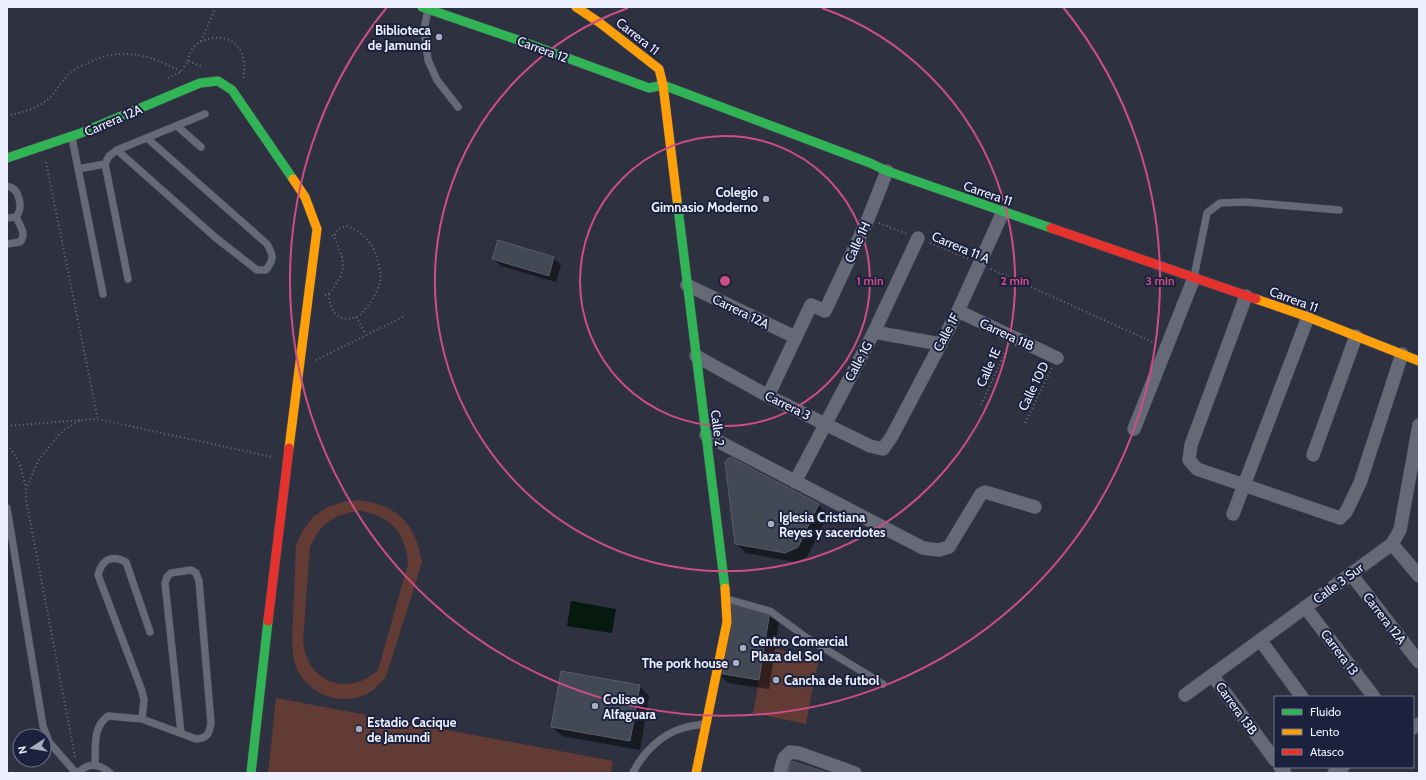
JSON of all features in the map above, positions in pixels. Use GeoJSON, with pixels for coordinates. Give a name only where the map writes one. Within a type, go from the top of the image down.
{"type":"FeatureCollection","features":[{"type":"Feature","properties":{"kind":"street","name":"Carrera 11"},"geometry":{"type":"LineString","coordinates":[[576,7],[600,23],[659,69],[663,85],[870,163],[887,171],[1308,317],[1419,361]]}},
{"type":"Feature","properties":{"kind":"street","name":"Carrera 12"},"geometry":{"type":"LineString","coordinates":[[427,8],[649,88],[663,85]]}},
{"type":"Feature","properties":{"kind":"street","name":"Carrera 12A"},"geometry":{"type":"LineString","coordinates":[[7,158],[43,148],[72,137],[200,83],[218,80],[232,90],[305,197],[317,229],[300,368]]}},
{"type":"Feature","properties":{"kind":"street","name":"Calle 2"},"geometry":{"type":"LineString","coordinates":[[663,85],[726,599],[727,622],[696,773]]}},
{"type":"Feature","properties":{"kind":"street","name":"Calle 1H"},"geometry":{"type":"LineString","coordinates":[[795,337],[811,305],[825,311],[868,219],[887,171]]}},
{"type":"Feature","properties":{"kind":"street","name":"Calle 1F"},"geometry":{"type":"LineString","coordinates":[[883,449],[892,436],[958,311],[1003,212]]}},
{"type":"Feature","properties":{"kind":"street","name":"Calle 1G"},"geometry":{"type":"LineString","coordinates":[[795,482],[874,332],[918,238]]}},
{"type":"Feature","properties":{"kind":"street"},"geometry":{"type":"LineString","coordinates":[[1134,429],[1194,278]]}},
{"type":"Feature","properties":{"kind":"street","name":"Carrera 12A"},"geometry":{"type":"LineString","coordinates":[[687,285],[795,337]]}},
{"type":"Feature","properties":{"kind":"street"},"geometry":{"type":"LineString","coordinates":[[1246,296],[1191,445],[1189,460],[1197,469],[1245,484],[1340,518],[1346,512],[1360,483],[1402,354]]}},
{"type":"Feature","properties":{"kind":"street","name":"Carrera 11B"},"geometry":{"type":"LineString","coordinates":[[958,311],[1057,358]]}},
{"type":"Feature","properties":{"kind":"street"},"geometry":{"type":"LineString","coordinates":[[1234,514],[1308,317]]}},
{"type":"Feature","properties":{"kind":"street"},"geometry":{"type":"LineString","coordinates":[[874,332],[940,344]]}},
{"type":"Feature","properties":{"kind":"street"},"geometry":{"type":"LineString","coordinates":[[1313,455],[1356,336]]}},
{"type":"Feature","properties":{"kind":"street"},"geometry":{"type":"LineString","coordinates":[[768,396],[795,337]]}},
{"type":"Feature","properties":{"kind":"street","name":"Carrera 3"},"geometry":{"type":"LineString","coordinates":[[696,356],[768,396],[870,446],[883,449]]}},
{"type":"Feature","properties":{"kind":"street"},"geometry":{"type":"LineString","coordinates":[[251,773],[287,460],[300,368]]}},
{"type":"Feature","properties":{"kind":"street","name":"Calle 3 Sur"},"geometry":{"type":"LineString","coordinates":[[1185,694],[1392,544],[1400,530],[1413,492],[1418,433]]}},
{"type":"Feature","properties":{"kind":"street"},"geometry":{"type":"LineString","coordinates":[[706,436],[924,548],[939,550],[949,547],[981,494],[985,492],[1035,507]]}},
{"type":"Feature","properties":{"kind":"street"},"geometry":{"type":"LineString","coordinates":[[1392,544],[1419,576]]}},
{"type":"Feature","properties":{"kind":"street","name":"Carrera 12A"},"geometry":{"type":"LineString","coordinates":[[1351,574],[1419,662]]}},
{"type":"Feature","properties":{"kind":"street","name":"Carrera 13"},"geometry":{"type":"LineString","coordinates":[[1305,607],[1373,696]]}},
{"type":"Feature","properties":{"kind":"street"},"geometry":{"type":"LineString","coordinates":[[1260,640],[1301,696]]}},
{"type":"Feature","properties":{"kind":"street","name":"Carrera 13B"},"geometry":{"type":"LineString","coordinates":[[1212,675],[1274,759]]}},
{"type":"Feature","properties":{"kind":"street"},"geometry":{"type":"LineString","coordinates":[[780,773],[784,758],[790,752],[799,753],[839,770],[855,773]]}},
{"type":"Feature","properties":{"kind":"lane"},"geometry":{"type":"LineString","coordinates":[[427,8],[424,30],[428,60],[437,80],[458,107]]}},
{"type":"Feature","properties":{"kind":"lane"},"geometry":{"type":"LineString","coordinates":[[128,279],[105,164],[109,156],[117,150],[205,114]]}},
{"type":"Feature","properties":{"kind":"lane"},"geometry":{"type":"LineString","coordinates":[[178,126],[201,148]]}},
{"type":"Feature","properties":{"kind":"lane"},"geometry":{"type":"LineString","coordinates":[[72,137],[103,294]]}},
{"type":"Feature","properties":{"kind":"lane"},"geometry":{"type":"LineString","coordinates":[[117,150],[216,238],[257,270],[266,270],[272,262],[272,253],[267,244],[147,138]]}},
{"type":"Feature","properties":{"kind":"lane"},"geometry":{"type":"LineString","coordinates":[[78,169],[105,164]]}},
{"type":"Feature","properties":{"kind":"lane"},"geometry":{"type":"LineString","coordinates":[[7,186],[14,189],[19,197],[20,210],[16,217]]}},
{"type":"Feature","properties":{"kind":"lane"},"geometry":{"type":"LineString","coordinates":[[1194,278],[1207,214],[1220,202],[1245,202],[1339,210]]}},
{"type":"Feature","properties":{"kind":"lane"},"geometry":{"type":"LineString","coordinates":[[7,218],[16,217]]}},
{"type":"Feature","properties":{"kind":"lane"},"geometry":{"type":"LineString","coordinates":[[7,244],[20,242],[23,239],[24,235],[16,217]]}},
{"type":"Feature","properties":{"kind":"lane"},"geometry":{"type":"LineString","coordinates":[[7,508],[43,726],[49,742],[78,773],[86,766],[95,765],[104,767],[110,773]]}},
{"type":"Feature","properties":{"kind":"lane"},"geometry":{"type":"LineString","coordinates":[[142,719],[144,700],[142,691],[98,575],[100,566],[110,559],[119,559],[126,562],[150,632]]}},
{"type":"Feature","properties":{"kind":"lane"},"geometry":{"type":"LineString","coordinates":[[95,765],[96,733],[101,720],[108,716],[142,719],[196,739],[203,738],[209,733],[211,723],[199,581],[196,573],[191,570],[171,574],[167,577],[165,583],[181,733]]}},
{"type":"Feature","properties":{"kind":"lane"},"geometry":{"type":"LineString","coordinates":[[726,599],[770,611],[807,638],[883,684]]}},
{"type":"Feature","properties":{"kind":"lane"},"geometry":{"type":"LineString","coordinates":[[633,773],[638,762],[657,742],[683,728],[706,724]]}},
{"type":"Feature","properties":{"kind":"path"},"geometry":{"type":"LineString","coordinates":[[202,41],[216,7]]}},
{"type":"Feature","properties":{"kind":"path"},"geometry":{"type":"LineString","coordinates":[[188,61],[190,52],[194,46],[202,41],[219,37],[228,38],[241,50],[244,60],[245,69],[241,84]]}},
{"type":"Feature","properties":{"kind":"path"},"geometry":{"type":"LineString","coordinates":[[7,116],[32,109],[44,102],[53,95],[61,82],[71,72],[107,55],[139,55],[157,60],[181,72]]}},
{"type":"Feature","properties":{"kind":"path"},"geometry":{"type":"LineString","coordinates":[[43,148],[98,420]]}},
{"type":"Feature","properties":{"kind":"path","name":"Carrera 11 A"},"geometry":{"type":"LineString","coordinates":[[868,219],[980,264],[1156,343]]}},
{"type":"Feature","properties":{"kind":"path"},"geometry":{"type":"LineString","coordinates":[[329,294],[332,311],[338,316],[346,318],[356,317],[370,303],[377,292],[380,282],[378,260],[367,239],[352,228],[346,226],[338,229],[334,236]]}},
{"type":"Feature","properties":{"kind":"path"},"geometry":{"type":"LineString","coordinates":[[326,235],[334,236]]}},
{"type":"Feature","properties":{"kind":"path"},"geometry":{"type":"LineString","coordinates":[[324,295],[329,294],[340,279],[344,270],[342,256],[334,236]]}},
{"type":"Feature","properties":{"kind":"path"},"geometry":{"type":"LineString","coordinates":[[356,317],[366,334]]}},
{"type":"Feature","properties":{"kind":"path"},"geometry":{"type":"LineString","coordinates":[[300,368],[403,317]]}},
{"type":"Feature","properties":{"kind":"path","name":"Calle 1E"},"geometry":{"type":"LineString","coordinates":[[982,405],[1012,336]]}},
{"type":"Feature","properties":{"kind":"path","name":"Calle 10D"},"geometry":{"type":"LineString","coordinates":[[1025,423],[1057,358]]}},
{"type":"Feature","properties":{"kind":"path"},"geometry":{"type":"LineString","coordinates":[[26,489],[38,461],[57,437],[72,425],[89,419]]}},
{"type":"Feature","properties":{"kind":"path"},"geometry":{"type":"LineString","coordinates":[[7,426],[89,419],[98,420],[287,460]]}},
{"type":"Feature","properties":{"kind":"path"},"geometry":{"type":"LineString","coordinates":[[7,445],[14,452],[22,468],[28,509],[78,773]]}},
{"type":"Feature","properties":{"kind":"path"},"geometry":{"type":"LineString","coordinates":[[7,770],[14,773]]}},
{"type":"Feature","properties":{"kind":"shaded area"},"geometry":{"type":"Polygon","coordinates":[[[358,500],[372,502],[384,506],[402,518],[415,537],[422,562],[386,677],[365,695],[345,699],[326,696],[309,685],[302,678],[297,669],[293,656],[292,642],[296,545],[303,530],[313,517],[326,508],[342,502],[358,500]],[[360,511],[351,512],[336,517],[324,526],[310,547],[303,641],[306,655],[312,667],[320,676],[330,681],[342,684],[354,683],[366,678],[378,670],[408,564],[404,543],[395,528],[380,517],[371,513],[360,511]]]}},
{"type":"Feature","properties":{"kind":"shaded area"},"geometry":{"type":"Polygon","coordinates":[[[571,601],[616,609],[612,633],[567,626],[571,601]]]}},
{"type":"Feature","properties":{"kind":"shaded area"},"geometry":{"type":"Polygon","coordinates":[[[766,647],[819,658],[812,691],[759,679],[766,647]]]}},
{"type":"Feature","properties":{"kind":"shaded area"},"geometry":{"type":"Polygon","coordinates":[[[759,680],[812,691],[806,724],[753,713],[759,680]]]}},
{"type":"Feature","properties":{"kind":"shaded area","name":"Estadio Cacique de Jamundi"},"geometry":{"type":"Polygon","coordinates":[[[276,698],[613,761],[611,773],[268,773],[276,698]]]}},
{"type":"Feature","properties":{"kind":"building"},"geometry":{"type":"Polygon","coordinates":[[[498,240],[554,257],[549,276],[492,259],[498,240]]]}},
{"type":"Feature","properties":{"kind":"building","name":"Iglesia Cristiana Reyes y sacerdotes"},"geometry":{"type":"Polygon","coordinates":[[[730,457],[819,504],[798,547],[785,553],[735,544],[725,462],[730,457]]]}},
{"type":"Feature","properties":{"kind":"building","name":"Centro Comercial Plaza del Sol"},"geometry":{"type":"Polygon","coordinates":[[[726,599],[770,611],[759,680],[717,673],[726,599]]]}},
{"type":"Feature","properties":{"kind":"building","name":"Coliseo Alfaguara"},"geometry":{"type":"Polygon","coordinates":[[[561,671],[640,685],[630,741],[551,727],[561,671]]]}},
{"type":"Feature","properties":{"kind":"building"},"geometry":{"type":"Polygon","coordinates":[[[791,761],[828,773],[788,773],[791,761]]]}},
{"type":"Feature","properties":{"kind":"traffic: fast"},"geometry":{"type":"LineString","coordinates":[[422,7],[521,41],[649,88],[663,85]]}},
{"type":"Feature","properties":{"kind":"traffic: fast"},"geometry":{"type":"LineString","coordinates":[[7,158],[81,133],[200,83],[218,81],[232,90],[293,179]]}},
{"type":"Feature","properties":{"kind":"traffic: fast"},"geometry":{"type":"LineString","coordinates":[[663,85],[870,163],[887,171],[1051,228]]}},
{"type":"Feature","properties":{"kind":"traffic: fast"},"geometry":{"type":"LineString","coordinates":[[677,200],[725,588]]}},
{"type":"Feature","properties":{"kind":"traffic: fast"},"geometry":{"type":"LineString","coordinates":[[251,773],[268,621]]}},
{"type":"Feature","properties":{"kind":"traffic: slow"},"geometry":{"type":"LineString","coordinates":[[576,7],[600,23],[659,69],[663,85],[677,200]]}},
{"type":"Feature","properties":{"kind":"traffic: slow"},"geometry":{"type":"LineString","coordinates":[[289,448],[317,229],[305,197],[293,179]]}},
{"type":"Feature","properties":{"kind":"traffic: slow"},"geometry":{"type":"LineString","coordinates":[[1256,299],[1308,317],[1419,361]]}},
{"type":"Feature","properties":{"kind":"traffic: slow"},"geometry":{"type":"LineString","coordinates":[[696,773],[727,622],[725,588]]}},
{"type":"Feature","properties":{"kind":"traffic: jam"},"geometry":{"type":"LineString","coordinates":[[1051,228],[1256,299]]}},
{"type":"Feature","properties":{"kind":"traffic: jam"},"geometry":{"type":"LineString","coordinates":[[268,621],[289,448]]}},
{"type":"Feature","properties":{"kind":"place","name":"Biblioteca de Jamundi"},"geometry":{"type":"Point","coordinates":[439,37]}},
{"type":"Feature","properties":{"kind":"place","name":"Colegio Gimnasio Moderno"},"geometry":{"type":"Point","coordinates":[766,199]}},
{"type":"Feature","properties":{"kind":"place","name":"Iglesia Cristiana Reyes y sacerdotes"},"geometry":{"type":"Point","coordinates":[771,524]}},
{"type":"Feature","properties":{"kind":"place","name":"Centro Comercial Plaza del Sol"},"geometry":{"type":"Point","coordinates":[743,648]}},
{"type":"Feature","properties":{"kind":"place","name":"The pork house"},"geometry":{"type":"Point","coordinates":[736,663]}},
{"type":"Feature","properties":{"kind":"place","name":"Cancha de futbol"},"geometry":{"type":"Point","coordinates":[776,680]}},
{"type":"Feature","properties":{"kind":"place","name":"Coliseo Alfaguara"},"geometry":{"type":"Point","coordinates":[595,706]}},
{"type":"Feature","properties":{"kind":"place","name":"Estadio Cacique de Jamundi"},"geometry":{"type":"Point","coordinates":[359,729]}}]}
